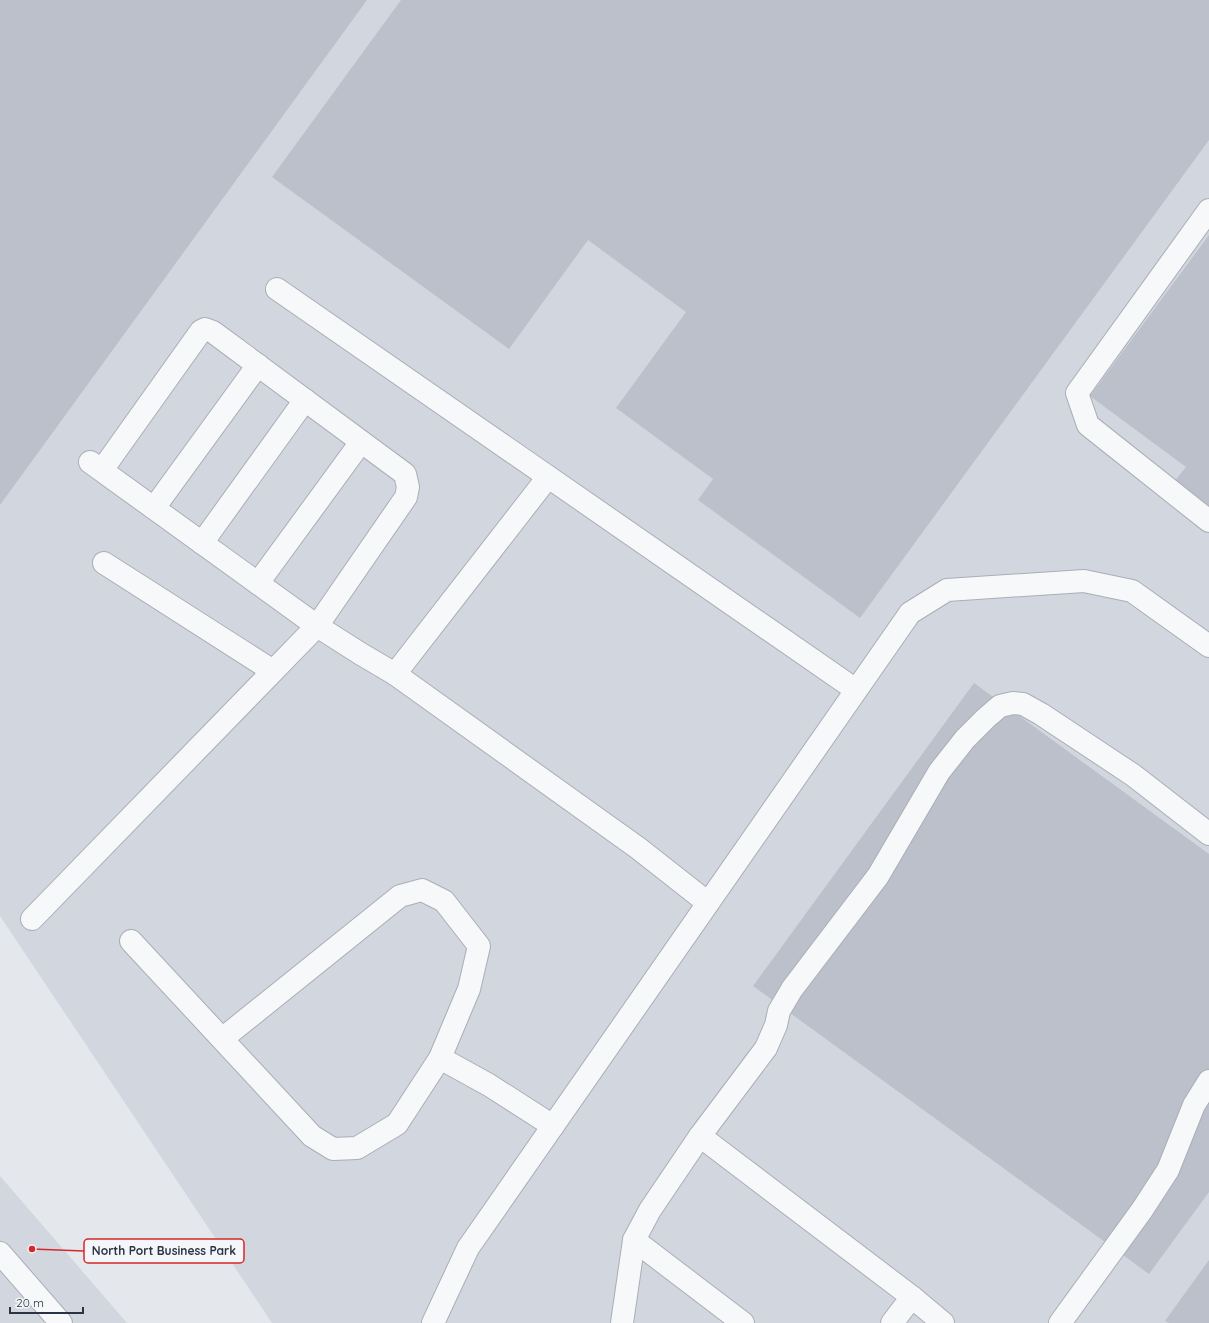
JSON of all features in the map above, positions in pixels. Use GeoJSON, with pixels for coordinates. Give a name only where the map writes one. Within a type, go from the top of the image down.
{"type":"FeatureCollection","features":[{"type":"Feature","properties":{"kind":"street"},"geometry":{"type":"LineString","coordinates":[[1209,210],[1077,393],[1088,425],[1209,521]]}},
{"type":"Feature","properties":{"kind":"street"},"geometry":{"type":"LineString","coordinates":[[277,289],[856,690]]}},
{"type":"Feature","properties":{"kind":"street"},"geometry":{"type":"LineString","coordinates":[[32,919],[317,626],[406,497],[408,487],[405,474],[258,364],[205,328],[200,331],[96,466],[317,626],[395,674],[638,848],[708,903]]}},
{"type":"Feature","properties":{"kind":"street"},"geometry":{"type":"LineString","coordinates":[[154,508],[258,364]]}},
{"type":"Feature","properties":{"kind":"street"},"geometry":{"type":"LineString","coordinates":[[202,543],[305,400]]}},
{"type":"Feature","properties":{"kind":"street"},"geometry":{"type":"LineString","coordinates":[[258,583],[361,442]]}},
{"type":"Feature","properties":{"kind":"street"},"geometry":{"type":"LineString","coordinates":[[395,674],[548,477]]}},
{"type":"Feature","properties":{"kind":"street"},"geometry":{"type":"LineString","coordinates":[[104,563],[274,671]]}},
{"type":"Feature","properties":{"kind":"street"},"geometry":{"type":"LineString","coordinates":[[433,1323],[468,1248],[910,613],[947,590],[1084,580],[1132,591],[1209,646]]}},
{"type":"Feature","properties":{"kind":"street"},"geometry":{"type":"LineString","coordinates":[[622,1323],[634,1240],[650,1210],[700,1136],[766,1048],[776,1025],[779,1011],[792,989],[878,876],[939,772],[965,739],[1000,706],[1013,703],[1023,704],[1041,714],[1133,774],[1209,834]]}},
{"type":"Feature","properties":{"kind":"street"},"geometry":{"type":"LineString","coordinates":[[131,941],[312,1136],[333,1149],[357,1148],[397,1124],[440,1058],[469,990],[478,946],[444,902],[422,890],[400,896],[222,1039]]}},
{"type":"Feature","properties":{"kind":"street"},"geometry":{"type":"LineString","coordinates":[[440,1058],[489,1085],[553,1126]]}},
{"type":"Feature","properties":{"kind":"street"},"geometry":{"type":"LineString","coordinates":[[1060,1323],[1142,1210],[1168,1170],[1194,1105],[1209,1081]]}},
{"type":"Feature","properties":{"kind":"street"},"geometry":{"type":"LineString","coordinates":[[700,1136],[912,1297],[943,1323]]}},
{"type":"Feature","properties":{"kind":"street"},"geometry":{"type":"LineString","coordinates":[[634,1240],[743,1323]]}},
{"type":"Feature","properties":{"kind":"street"},"geometry":{"type":"LineString","coordinates":[[0,1253],[61,1323]]}},
{"type":"Feature","properties":{"kind":"street"},"geometry":{"type":"LineString","coordinates":[[892,1323],[912,1297]]}},
{"type":"Feature","properties":{"kind":"shaded area"},"geometry":{"type":"Polygon","coordinates":[[[0,0],[1209,0],[1209,1323],[272,1323],[0,916],[0,0]]]}},
{"type":"Feature","properties":{"kind":"shaded area"},"geometry":{"type":"Polygon","coordinates":[[[0,1176],[127,1323],[0,1323],[0,1176]]]}},
{"type":"Feature","properties":{"kind":"building"},"geometry":{"type":"Polygon","coordinates":[[[0,0],[367,0],[0,505],[0,0]]]}},
{"type":"Feature","properties":{"kind":"building"},"geometry":{"type":"Polygon","coordinates":[[[401,0],[1209,0],[1209,140],[860,618],[698,500],[713,479],[616,408],[686,312],[588,240],[509,349],[272,177],[401,0]]]}},
{"type":"Feature","properties":{"kind":"building"},"geometry":{"type":"Polygon","coordinates":[[[1209,235],[1209,516],[1170,487],[1186,467],[1090,396],[1209,235]]]}},
{"type":"Feature","properties":{"kind":"building"},"geometry":{"type":"Polygon","coordinates":[[[974,683],[1209,854],[1209,1192],[1149,1274],[753,986],[974,683]]]}},
{"type":"Feature","properties":{"kind":"building"},"geometry":{"type":"Polygon","coordinates":[[[1209,1260],[1209,1323],[1169,1323],[1165,1321],[1209,1260]]]}},
{"type":"Feature","properties":{"kind":"place","name":"North Port Business Park"},"geometry":{"type":"Point","coordinates":[32,1249]}}]}
